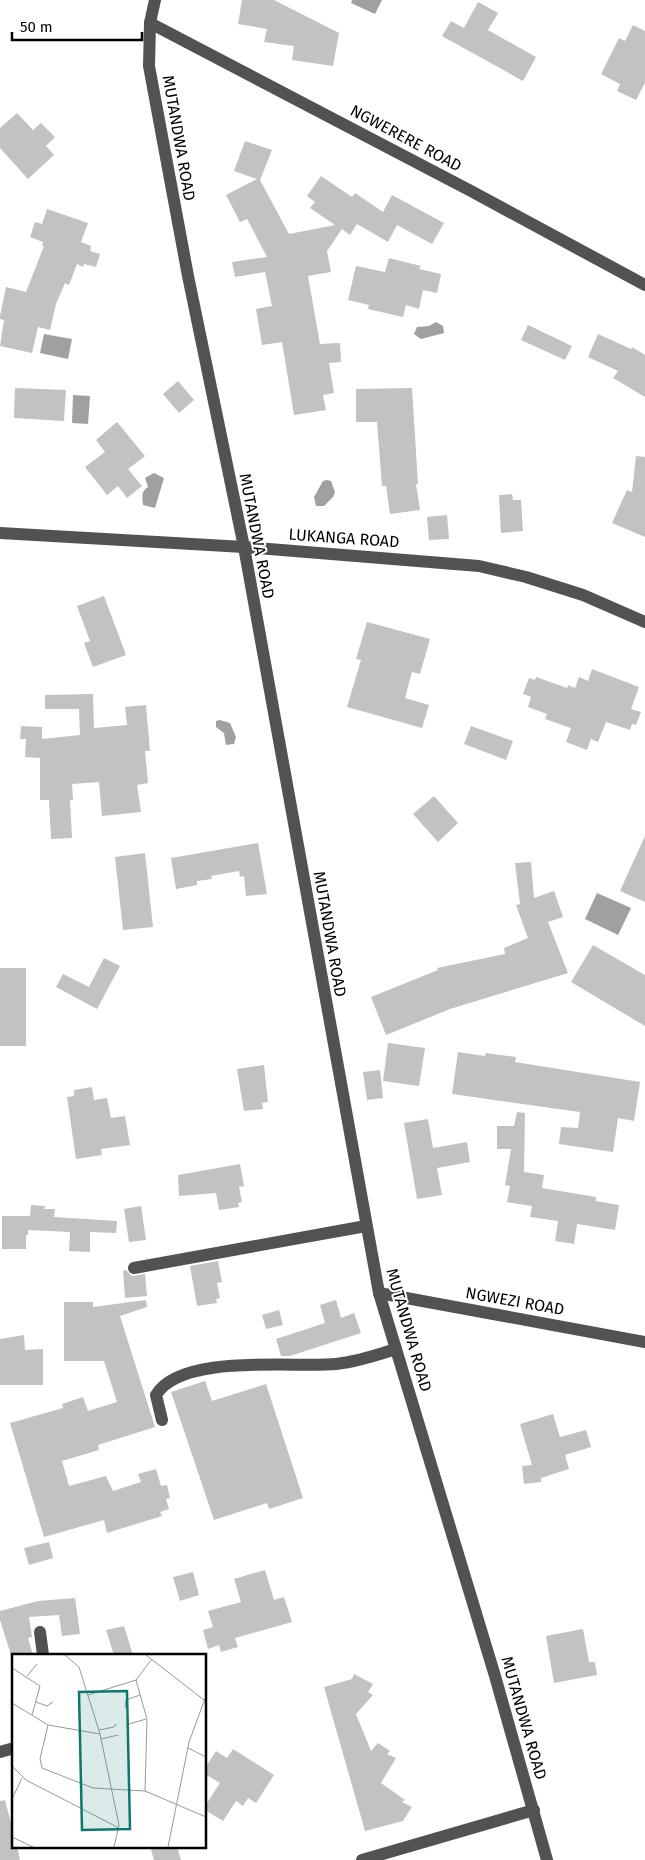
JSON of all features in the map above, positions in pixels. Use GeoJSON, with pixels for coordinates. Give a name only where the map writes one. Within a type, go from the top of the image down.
{"type":"FeatureCollection","features":[{"type":"Feature","properties":{"kind":"street","name":"MUTANDWA ROAD"},"geometry":{"type":"LineString","coordinates":[[155,0],[150,23],[149,66],[188,276],[244,547],[379,1293],[495,1676],[548,1860]]}},
{"type":"Feature","properties":{"kind":"street","name":"NGWERERE ROAD"},"geometry":{"type":"LineString","coordinates":[[150,23],[471,190],[645,285]]}},
{"type":"Feature","properties":{"kind":"street","name":"LUKANGA ROAD"},"geometry":{"type":"LineString","coordinates":[[0,532],[244,547],[479,566],[526,577],[583,595],[645,622]]}},
{"type":"Feature","properties":{"kind":"street"},"geometry":{"type":"LineString","coordinates":[[134,1268],[366,1226]]}},
{"type":"Feature","properties":{"kind":"street","name":"NGWEZI ROAD"},"geometry":{"type":"LineString","coordinates":[[379,1293],[645,1342]]}},
{"type":"Feature","properties":{"kind":"street"},"geometry":{"type":"LineString","coordinates":[[162,1420],[156,1395],[162,1386],[184,1374],[214,1368],[337,1364],[370,1358],[396,1349]]}},
{"type":"Feature","properties":{"kind":"street"},"geometry":{"type":"LineString","coordinates":[[40,1632],[43,1654]]}},
{"type":"Feature","properties":{"kind":"street"},"geometry":{"type":"LineString","coordinates":[[362,1860],[534,1810]]}},
{"type":"Feature","properties":{"kind":"shaded area"},"geometry":{"type":"Polygon","coordinates":[[[352,0],[382,0],[375,14],[351,3],[352,0]]]}},
{"type":"Feature","properties":{"kind":"shaded area"},"geometry":{"type":"Polygon","coordinates":[[[436,322],[443,326],[444,333],[421,339],[414,334],[417,327],[429,326],[436,322]]]}},
{"type":"Feature","properties":{"kind":"shaded area"},"geometry":{"type":"Polygon","coordinates":[[[44,334],[72,339],[68,359],[40,353],[44,334]]]}},
{"type":"Feature","properties":{"kind":"shaded area"},"geometry":{"type":"Polygon","coordinates":[[[73,395],[90,396],[88,424],[72,423],[73,395]]]}},
{"type":"Feature","properties":{"kind":"shaded area"},"geometry":{"type":"Polygon","coordinates":[[[154,473],[164,478],[155,508],[143,505],[142,497],[144,490],[148,487],[145,478],[154,473]]]}},
{"type":"Feature","properties":{"kind":"shaded area"},"geometry":{"type":"Polygon","coordinates":[[[323,481],[331,481],[335,492],[333,497],[324,506],[316,506],[314,497],[323,481]]]}},
{"type":"Feature","properties":{"kind":"shaded area"},"geometry":{"type":"Polygon","coordinates":[[[220,720],[230,723],[236,737],[234,744],[226,745],[224,733],[216,727],[216,721],[220,720]]]}},
{"type":"Feature","properties":{"kind":"shaded area"},"geometry":{"type":"Polygon","coordinates":[[[597,893],[631,908],[618,935],[585,919],[597,893]]]}},
{"type":"Feature","properties":{"kind":"building"},"geometry":{"type":"Polygon","coordinates":[[[242,0],[274,0],[339,33],[333,66],[292,60],[294,46],[264,42],[267,29],[238,24],[242,0]]]}},
{"type":"Feature","properties":{"kind":"building"},"geometry":{"type":"Polygon","coordinates":[[[478,2],[498,13],[488,30],[536,57],[523,81],[442,36],[451,21],[464,28],[478,2]]]}},
{"type":"Feature","properties":{"kind":"building"},"geometry":{"type":"Polygon","coordinates":[[[633,25],[645,31],[645,83],[636,100],[617,91],[620,84],[601,74],[619,38],[625,41],[633,25]]]}},
{"type":"Feature","properties":{"kind":"building"},"geometry":{"type":"Polygon","coordinates":[[[17,113],[33,130],[41,123],[55,137],[46,146],[54,155],[28,179],[0,148],[0,128],[17,113]]]}},
{"type":"Feature","properties":{"kind":"building"},"geometry":{"type":"Polygon","coordinates":[[[245,141],[272,150],[260,180],[289,234],[335,225],[310,208],[315,202],[307,196],[321,176],[352,197],[355,193],[383,212],[392,195],[444,223],[432,244],[397,225],[388,242],[357,224],[350,235],[342,229],[327,251],[331,272],[308,276],[320,344],[340,343],[341,362],[329,363],[334,393],[323,395],[326,410],[294,415],[282,342],[262,345],[256,309],[272,306],[265,272],[235,277],[232,262],[267,257],[247,219],[240,222],[226,195],[257,179],[234,171],[245,141]]]}},
{"type":"Feature","properties":{"kind":"building"},"geometry":{"type":"Polygon","coordinates":[[[47,209],[88,223],[81,242],[91,246],[90,251],[100,254],[96,267],[84,264],[83,267],[77,264],[69,285],[65,283],[56,304],[50,330],[38,327],[32,353],[0,346],[4,320],[0,319],[0,316],[6,287],[26,292],[44,246],[42,246],[43,242],[30,237],[35,222],[42,224],[47,209]]]}},
{"type":"Feature","properties":{"kind":"building"},"geometry":{"type":"Polygon","coordinates":[[[389,258],[421,266],[419,269],[441,274],[437,293],[423,290],[419,309],[406,305],[403,317],[368,309],[369,305],[348,300],[356,266],[385,272],[389,258]]]}},
{"type":"Feature","properties":{"kind":"building"},"geometry":{"type":"Polygon","coordinates":[[[528,325],[572,346],[565,360],[521,340],[528,325]]]}},
{"type":"Feature","properties":{"kind":"building"},"geometry":{"type":"Polygon","coordinates":[[[598,334],[631,349],[632,347],[645,355],[645,397],[613,378],[618,371],[588,357],[598,334]]]}},
{"type":"Feature","properties":{"kind":"building"},"geometry":{"type":"Polygon","coordinates":[[[178,381],[194,400],[179,413],[163,394],[178,381]]]}},
{"type":"Feature","properties":{"kind":"building"},"geometry":{"type":"Polygon","coordinates":[[[15,388],[66,390],[64,421],[14,418],[15,388]]]}},
{"type":"Feature","properties":{"kind":"building"},"geometry":{"type":"Polygon","coordinates":[[[412,388],[418,484],[416,484],[420,510],[390,514],[386,486],[382,486],[377,422],[356,422],[356,389],[412,388]]]}},
{"type":"Feature","properties":{"kind":"building"},"geometry":{"type":"Polygon","coordinates":[[[117,422],[145,456],[128,469],[142,486],[127,498],[118,486],[107,495],[85,467],[105,452],[96,440],[117,422]]]}},
{"type":"Feature","properties":{"kind":"building"},"geometry":{"type":"Polygon","coordinates":[[[636,456],[645,457],[645,537],[612,523],[627,490],[632,492],[636,456]]]}},
{"type":"Feature","properties":{"kind":"building"},"geometry":{"type":"Polygon","coordinates":[[[512,494],[513,500],[521,500],[523,531],[501,533],[499,495],[512,494]]]}},
{"type":"Feature","properties":{"kind":"building"},"geometry":{"type":"Polygon","coordinates":[[[447,515],[449,539],[429,540],[427,517],[447,515]]]}},
{"type":"Feature","properties":{"kind":"building"},"geometry":{"type":"Polygon","coordinates":[[[104,596],[126,655],[93,667],[84,643],[90,641],[77,606],[104,596]]]}},
{"type":"Feature","properties":{"kind":"building"},"geometry":{"type":"Polygon","coordinates":[[[367,622],[430,639],[420,674],[412,672],[405,698],[429,705],[422,728],[347,707],[361,660],[356,659],[367,622]]]}},
{"type":"Feature","properties":{"kind":"building"},"geometry":{"type":"Polygon","coordinates":[[[592,669],[639,687],[631,709],[641,712],[636,725],[632,724],[630,730],[606,722],[598,742],[591,739],[587,750],[566,742],[571,728],[545,719],[547,714],[528,707],[531,697],[523,694],[529,678],[535,680],[536,677],[567,688],[568,685],[575,688],[579,677],[588,681],[592,669]]]}},
{"type":"Feature","properties":{"kind":"building"},"geometry":{"type":"Polygon","coordinates":[[[93,694],[94,728],[127,725],[125,707],[146,705],[150,751],[145,751],[148,783],[137,785],[141,812],[102,816],[99,782],[72,784],[73,800],[70,800],[72,838],[51,839],[49,800],[40,800],[40,758],[25,757],[26,739],[20,739],[21,726],[42,727],[42,739],[80,735],[79,709],[45,709],[45,695],[93,694]]]}},
{"type":"Feature","properties":{"kind":"building"},"geometry":{"type":"Polygon","coordinates":[[[471,726],[513,741],[506,760],[464,744],[471,726]]]}},
{"type":"Feature","properties":{"kind":"building"},"geometry":{"type":"Polygon","coordinates":[[[434,796],[458,823],[438,842],[413,814],[434,796]]]}},
{"type":"Feature","properties":{"kind":"building"},"geometry":{"type":"Polygon","coordinates":[[[645,836],[645,902],[620,891],[645,836]]]}},
{"type":"Feature","properties":{"kind":"building"},"geometry":{"type":"Polygon","coordinates":[[[258,843],[267,894],[246,896],[244,876],[240,877],[239,871],[211,876],[212,879],[197,881],[197,885],[176,889],[171,858],[258,843]]]}},
{"type":"Feature","properties":{"kind":"building"},"geometry":{"type":"Polygon","coordinates":[[[145,853],[153,927],[123,930],[115,857],[145,853]]]}},
{"type":"Feature","properties":{"kind":"building"},"geometry":{"type":"Polygon","coordinates":[[[531,862],[534,898],[554,891],[563,917],[548,922],[568,973],[450,1009],[386,1035],[371,997],[438,970],[437,968],[505,954],[504,948],[528,938],[516,905],[520,904],[515,863],[531,862]]]}},
{"type":"Feature","properties":{"kind":"building"},"geometry":{"type":"Polygon","coordinates":[[[593,945],[645,975],[645,1026],[571,982],[593,945]]]}},
{"type":"Feature","properties":{"kind":"building"},"geometry":{"type":"Polygon","coordinates":[[[104,958],[120,966],[97,1009],[56,987],[63,974],[89,987],[104,958]]]}},
{"type":"Feature","properties":{"kind":"building"},"geometry":{"type":"Polygon","coordinates":[[[0,968],[26,968],[26,1046],[0,1046],[0,968]]]}},
{"type":"Feature","properties":{"kind":"building"},"geometry":{"type":"Polygon","coordinates":[[[388,1043],[425,1048],[419,1086],[383,1081],[388,1043]]]}},
{"type":"Feature","properties":{"kind":"building"},"geometry":{"type":"Polygon","coordinates":[[[458,1052],[485,1056],[486,1053],[516,1057],[515,1062],[640,1082],[634,1121],[618,1118],[613,1152],[559,1144],[561,1127],[578,1128],[580,1112],[452,1094],[458,1052]]]}},
{"type":"Feature","properties":{"kind":"building"},"geometry":{"type":"Polygon","coordinates":[[[264,1065],[268,1102],[262,1103],[263,1109],[244,1111],[237,1069],[264,1065]]]}},
{"type":"Feature","properties":{"kind":"building"},"geometry":{"type":"Polygon","coordinates":[[[380,1070],[383,1098],[367,1100],[363,1072],[380,1070]]]}},
{"type":"Feature","properties":{"kind":"building"},"geometry":{"type":"Polygon","coordinates":[[[92,1087],[94,1100],[107,1098],[111,1118],[125,1116],[130,1145],[101,1149],[102,1155],[76,1159],[67,1097],[74,1096],[74,1090],[92,1087]]]}},
{"type":"Feature","properties":{"kind":"building"},"geometry":{"type":"Polygon","coordinates":[[[517,1112],[525,1113],[524,1172],[544,1175],[542,1188],[596,1197],[596,1201],[619,1205],[615,1230],[577,1224],[574,1244],[555,1241],[558,1221],[530,1217],[532,1206],[507,1202],[510,1186],[505,1185],[511,1149],[497,1149],[497,1126],[514,1126],[517,1112]]]}},
{"type":"Feature","properties":{"kind":"building"},"geometry":{"type":"Polygon","coordinates":[[[428,1119],[433,1148],[467,1142],[470,1162],[437,1168],[442,1195],[417,1199],[404,1123],[428,1119]]]}},
{"type":"Feature","properties":{"kind":"building"},"geometry":{"type":"Polygon","coordinates":[[[240,1164],[244,1186],[239,1187],[242,1202],[238,1203],[239,1207],[219,1210],[216,1193],[179,1196],[178,1175],[240,1164]]]}},
{"type":"Feature","properties":{"kind":"building"},"geometry":{"type":"Polygon","coordinates":[[[31,1205],[45,1206],[44,1209],[55,1209],[54,1217],[117,1221],[116,1233],[90,1232],[90,1252],[69,1251],[70,1232],[28,1230],[26,1249],[2,1249],[2,1216],[30,1216],[31,1205]]]}},
{"type":"Feature","properties":{"kind":"building"},"geometry":{"type":"Polygon","coordinates":[[[141,1206],[146,1240],[129,1242],[124,1209],[141,1206]]]}},
{"type":"Feature","properties":{"kind":"building"},"geometry":{"type":"Polygon","coordinates":[[[218,1261],[222,1282],[217,1283],[220,1298],[216,1299],[217,1303],[197,1306],[190,1266],[218,1261]]]}},
{"type":"Feature","properties":{"kind":"building"},"geometry":{"type":"Polygon","coordinates":[[[126,1270],[132,1276],[145,1274],[147,1296],[125,1298],[123,1271],[126,1270]]]}},
{"type":"Feature","properties":{"kind":"building"},"geometry":{"type":"Polygon","coordinates":[[[146,1300],[147,1307],[120,1316],[155,1427],[98,1445],[99,1450],[62,1461],[69,1486],[106,1476],[113,1491],[141,1482],[138,1474],[156,1469],[161,1486],[167,1485],[170,1498],[166,1499],[169,1509],[160,1512],[162,1516],[107,1533],[104,1520],[44,1537],[10,1423],[63,1408],[62,1404],[83,1397],[88,1411],[117,1402],[104,1361],[64,1361],[64,1302],[93,1302],[93,1307],[146,1300]]]}},
{"type":"Feature","properties":{"kind":"building"},"geometry":{"type":"Polygon","coordinates":[[[336,1300],[341,1318],[354,1313],[361,1333],[290,1356],[281,1356],[276,1339],[325,1323],[320,1305],[336,1300]]]}},
{"type":"Feature","properties":{"kind":"building"},"geometry":{"type":"Polygon","coordinates":[[[279,1310],[283,1325],[266,1329],[262,1315],[279,1310]]]}},
{"type":"Feature","properties":{"kind":"building"},"geometry":{"type":"Polygon","coordinates":[[[24,1335],[25,1350],[43,1349],[43,1385],[0,1385],[0,1339],[24,1335]]]}},
{"type":"Feature","properties":{"kind":"building"},"geometry":{"type":"Polygon","coordinates":[[[205,1381],[212,1401],[266,1384],[303,1498],[269,1509],[267,1503],[214,1520],[171,1392],[205,1381]]]}},
{"type":"Feature","properties":{"kind":"building"},"geometry":{"type":"Polygon","coordinates":[[[553,1414],[560,1437],[586,1430],[591,1447],[565,1455],[569,1469],[541,1478],[541,1482],[524,1484],[522,1466],[532,1465],[520,1424],[553,1414]]]}},
{"type":"Feature","properties":{"kind":"building"},"geometry":{"type":"Polygon","coordinates":[[[49,1542],[53,1558],[29,1565],[24,1548],[49,1542]]]}},
{"type":"Feature","properties":{"kind":"building"},"geometry":{"type":"Polygon","coordinates":[[[265,1570],[274,1600],[284,1597],[292,1622],[235,1638],[238,1647],[221,1652],[219,1645],[208,1649],[203,1630],[213,1627],[208,1611],[241,1602],[234,1579],[265,1570]]]}},
{"type":"Feature","properties":{"kind":"building"},"geometry":{"type":"Polygon","coordinates":[[[193,1572],[199,1595],[180,1601],[173,1577],[193,1572]]]}},
{"type":"Feature","properties":{"kind":"building"},"geometry":{"type":"Polygon","coordinates":[[[75,1598],[80,1634],[62,1636],[59,1615],[29,1617],[32,1637],[28,1638],[33,1654],[11,1655],[0,1620],[0,1611],[38,1601],[75,1598]]]}},
{"type":"Feature","properties":{"kind":"building"},"geometry":{"type":"Polygon","coordinates":[[[124,1626],[133,1654],[114,1654],[106,1630],[124,1626]]]}},
{"type":"Feature","properties":{"kind":"building"},"geometry":{"type":"Polygon","coordinates":[[[583,1629],[589,1662],[595,1662],[597,1675],[554,1683],[546,1636],[583,1629]]]}},
{"type":"Feature","properties":{"kind":"building"},"geometry":{"type":"Polygon","coordinates":[[[354,1674],[373,1684],[368,1692],[373,1695],[356,1714],[371,1751],[378,1743],[390,1751],[387,1754],[396,1758],[381,1783],[405,1800],[402,1802],[412,1807],[403,1821],[365,1831],[324,1687],[352,1679],[354,1674]]]}},
{"type":"Feature","properties":{"kind":"building"},"geometry":{"type":"Polygon","coordinates":[[[233,1749],[274,1775],[256,1803],[248,1798],[243,1806],[236,1801],[223,1821],[206,1811],[206,1804],[220,1783],[206,1775],[206,1766],[216,1751],[227,1758],[233,1749]]]}},
{"type":"Feature","properties":{"kind":"building"},"geometry":{"type":"Polygon","coordinates":[[[5,1800],[12,1827],[12,1848],[17,1848],[20,1860],[0,1860],[0,1801],[5,1800]]]}},
{"type":"Feature","properties":{"kind":"building"},"geometry":{"type":"Polygon","coordinates":[[[151,1848],[178,1848],[181,1860],[154,1860],[151,1848]]]}}]}
